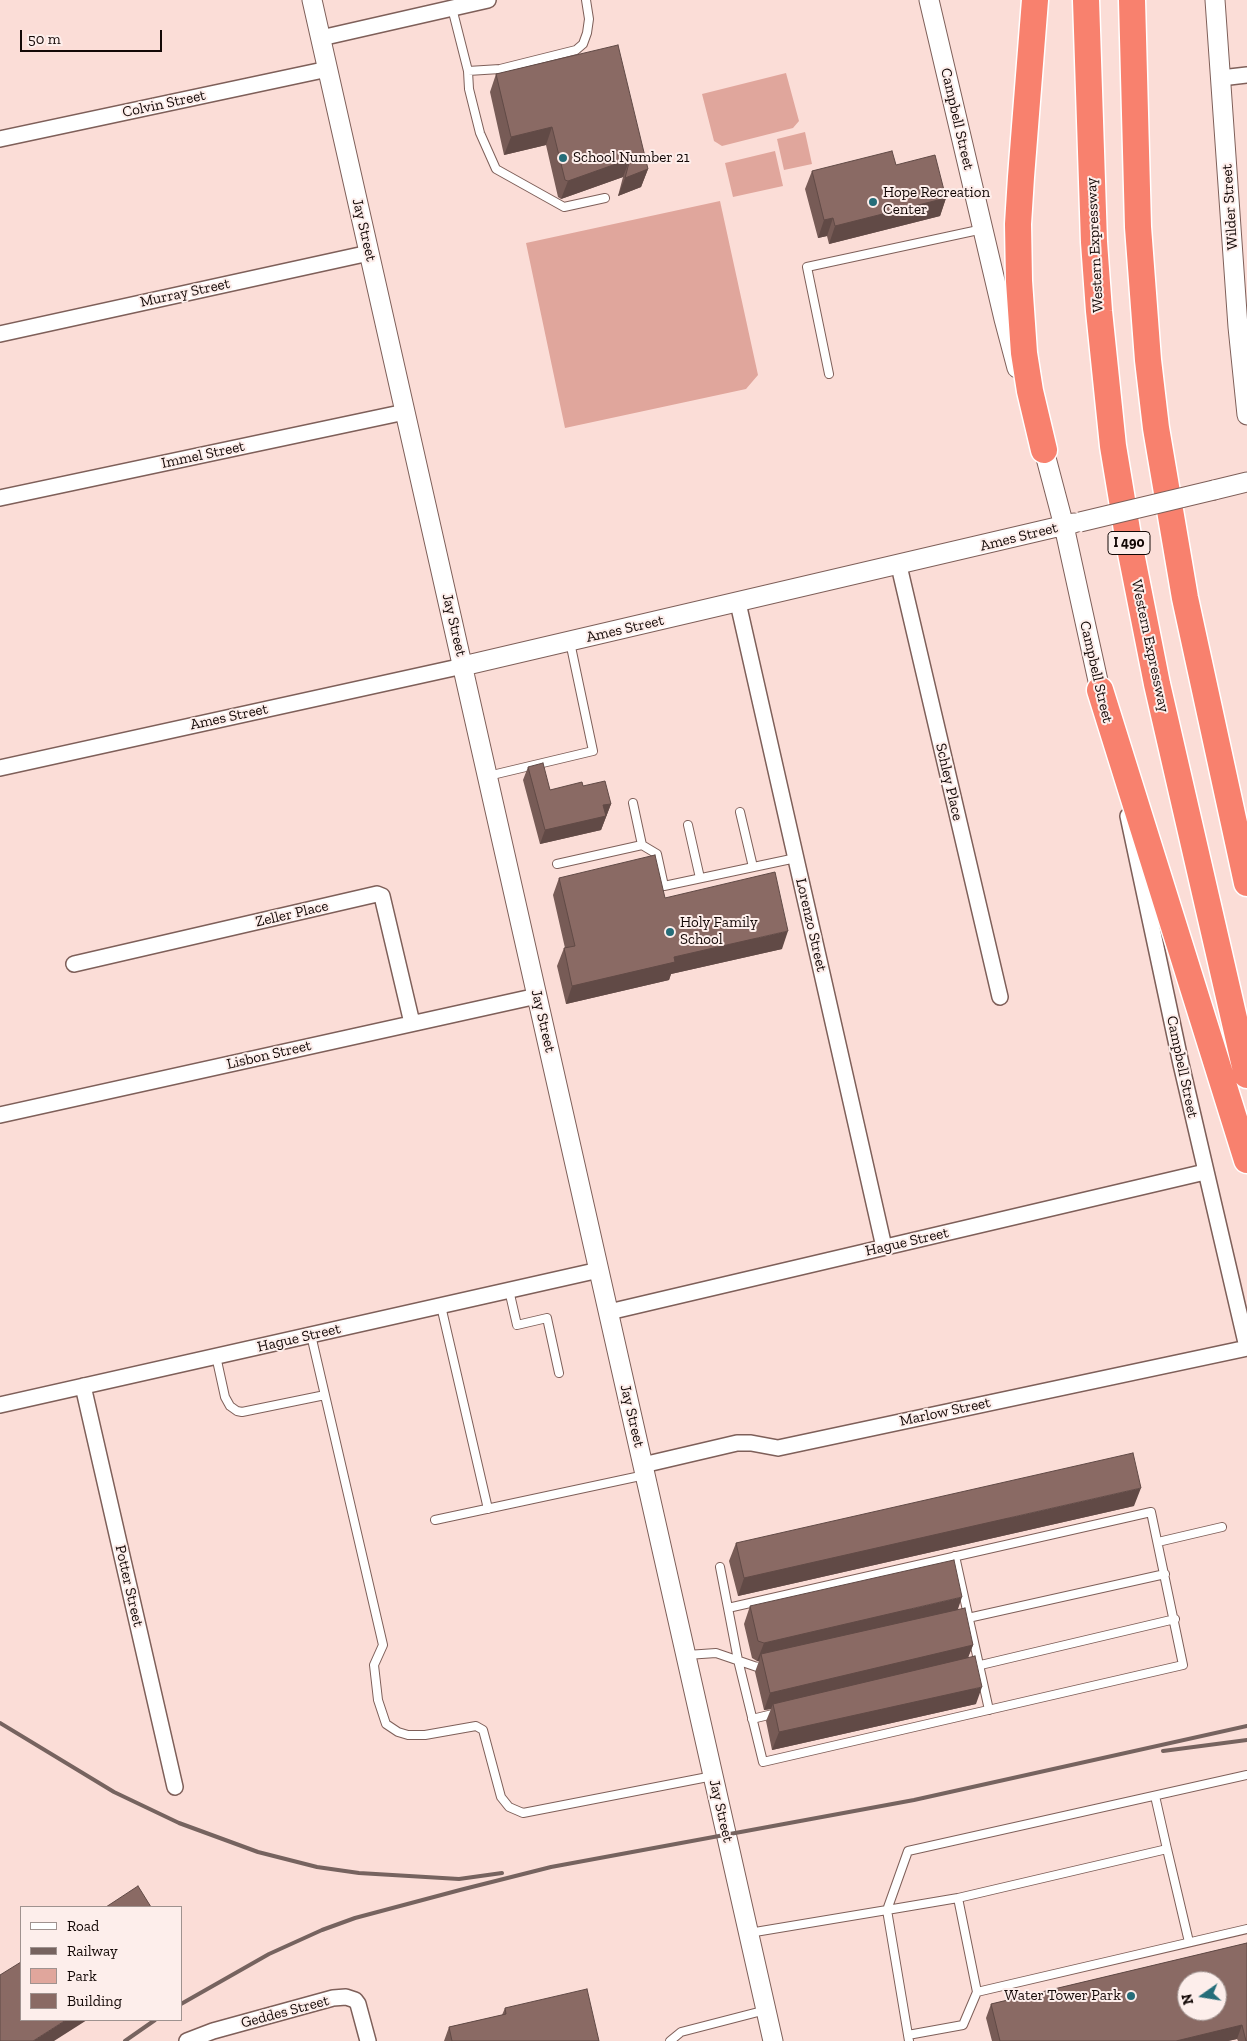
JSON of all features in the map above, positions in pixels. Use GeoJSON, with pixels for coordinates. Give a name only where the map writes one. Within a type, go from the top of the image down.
{"type":"FeatureCollection","features":[{"type":"Feature","properties":{"kind":"highway"},"geometry":{"type":"LineString","coordinates":[[1035,0],[1021,177],[1019,271],[1024,353],[1030,391],[1044,450]]}},
{"type":"Feature","properties":{"kind":"highway","name":"Western Expressway"},"geometry":{"type":"LineString","coordinates":[[1086,0],[1094,242],[1099,312],[1113,446],[1130,548],[1157,684],[1247,1075]]}},
{"type":"Feature","properties":{"kind":"highway","name":"I 490"},"geometry":{"type":"LineString","coordinates":[[1132,0],[1138,227],[1148,360],[1155,419],[1170,521],[1185,598],[1247,883]]}},
{"type":"Feature","properties":{"kind":"highway"},"geometry":{"type":"LineString","coordinates":[[1100,690],[1247,1160]]}},
{"type":"Feature","properties":{"kind":"street","name":"Jay Street"},"geometry":{"type":"LineString","coordinates":[[312,0],[773,2041]]}},
{"type":"Feature","properties":{"kind":"street"},"geometry":{"type":"LineString","coordinates":[[321,38],[488,0]]}},
{"type":"Feature","properties":{"kind":"street","name":"Campbell Street"},"geometry":{"type":"LineString","coordinates":[[929,0],[1009,340],[1044,450],[1072,524],[1100,690],[1205,1172],[1247,1348]]}},
{"type":"Feature","properties":{"kind":"street","name":"Wilder Street"},"geometry":{"type":"LineString","coordinates":[[1215,0],[1220,78],[1241,276],[1247,415]]}},
{"type":"Feature","properties":{"kind":"street","name":"Colvin Street"},"geometry":{"type":"LineString","coordinates":[[0,139],[328,69]]}},
{"type":"Feature","properties":{"kind":"street"},"geometry":{"type":"LineString","coordinates":[[1220,78],[1247,74]]}},
{"type":"Feature","properties":{"kind":"street","name":"Murray Street"},"geometry":{"type":"LineString","coordinates":[[0,334],[369,253]]}},
{"type":"Feature","properties":{"kind":"street","name":"Immel Street"},"geometry":{"type":"LineString","coordinates":[[0,498],[405,412]]}},
{"type":"Feature","properties":{"kind":"street","name":"Ames Street"},"geometry":{"type":"LineString","coordinates":[[0,768],[570,642],[899,566],[1247,482]]}},
{"type":"Feature","properties":{"kind":"street","name":"Schley Place"},"geometry":{"type":"LineString","coordinates":[[899,566],[1000,997]]}},
{"type":"Feature","properties":{"kind":"street","name":"Lorenzo Street"},"geometry":{"type":"LineString","coordinates":[[738,603],[884,1247]]}},
{"type":"Feature","properties":{"kind":"street","name":"Zeller Place"},"geometry":{"type":"LineString","coordinates":[[74,964],[377,894],[382,896],[412,1023]]}},
{"type":"Feature","properties":{"kind":"street","name":"Lisbon Street"},"geometry":{"type":"LineString","coordinates":[[0,1115],[537,996]]}},
{"type":"Feature","properties":{"kind":"street","name":"Hague Street"},"geometry":{"type":"LineString","coordinates":[[608,1312],[1205,1172]]}},
{"type":"Feature","properties":{"kind":"street","name":"Hague Street"},"geometry":{"type":"LineString","coordinates":[[0,1405],[599,1270]]}},
{"type":"Feature","properties":{"kind":"street","name":"Marlow Street"},"geometry":{"type":"LineString","coordinates":[[644,1470],[737,1443],[751,1443],[778,1448],[1247,1348]]}},
{"type":"Feature","properties":{"kind":"street","name":"Potter Street"},"geometry":{"type":"LineString","coordinates":[[84,1386],[175,1787]]}},
{"type":"Feature","properties":{"kind":"street","name":"Geddes Street"},"geometry":{"type":"LineString","coordinates":[[187,2041],[213,2031],[333,1998],[346,1997],[355,2000],[361,2010],[368,2041]]}},
{"type":"Feature","properties":{"kind":"lane"},"geometry":{"type":"LineString","coordinates":[[468,71],[500,69],[576,50],[583,44],[587,33],[589,19],[586,0]]}},
{"type":"Feature","properties":{"kind":"lane"},"geometry":{"type":"LineString","coordinates":[[452,8],[468,71],[469,89],[480,133],[496,169],[564,207],[605,198]]}},
{"type":"Feature","properties":{"kind":"lane"},"geometry":{"type":"LineString","coordinates":[[829,374],[807,267],[983,229]]}},
{"type":"Feature","properties":{"kind":"lane"},"geometry":{"type":"LineString","coordinates":[[487,776],[593,751],[570,642]]}},
{"type":"Feature","properties":{"kind":"lane"},"geometry":{"type":"LineString","coordinates":[[633,803],[642,845]]}},
{"type":"Feature","properties":{"kind":"lane"},"geometry":{"type":"LineString","coordinates":[[740,812],[753,867]]}},
{"type":"Feature","properties":{"kind":"lane"},"geometry":{"type":"LineString","coordinates":[[688,824],[700,878]]}},
{"type":"Feature","properties":{"kind":"lane"},"geometry":{"type":"LineString","coordinates":[[557,864],[642,845],[657,854],[664,886],[796,858]]}},
{"type":"Feature","properties":{"kind":"lane"},"geometry":{"type":"LineString","coordinates":[[508,1290],[517,1326],[547,1318],[559,1373]]}},
{"type":"Feature","properties":{"kind":"lane"},"geometry":{"type":"LineString","coordinates":[[442,1306],[488,1509]]}},
{"type":"Feature","properties":{"kind":"lane"},"geometry":{"type":"LineString","coordinates":[[311,1335],[383,1645],[374,1665],[378,1700],[386,1724],[398,1732],[408,1735],[426,1735],[476,1726],[484,1730],[501,1797],[509,1807],[523,1812],[713,1776]]}},
{"type":"Feature","properties":{"kind":"lane"},"geometry":{"type":"LineString","coordinates":[[216,1356],[224,1398],[237,1411],[242,1412],[325,1395]]}},
{"type":"Feature","properties":{"kind":"lane"},"geometry":{"type":"LineString","coordinates":[[435,1520],[488,1509],[644,1470]]}},
{"type":"Feature","properties":{"kind":"lane"},"geometry":{"type":"LineString","coordinates":[[720,1567],[738,1660],[763,1762],[1184,1665],[1151,1512],[728,1608]]}},
{"type":"Feature","properties":{"kind":"lane"},"geometry":{"type":"LineString","coordinates":[[1158,1542],[1222,1527]]}},
{"type":"Feature","properties":{"kind":"lane"},"geometry":{"type":"LineString","coordinates":[[954,1556],[989,1710]]}},
{"type":"Feature","properties":{"kind":"lane"},"geometry":{"type":"LineString","coordinates":[[949,1622],[1165,1574]]}},
{"type":"Feature","properties":{"kind":"lane"},"geometry":{"type":"LineString","coordinates":[[960,1670],[1174,1619]]}},
{"type":"Feature","properties":{"kind":"lane"},"geometry":{"type":"LineString","coordinates":[[685,1655],[716,1653],[757,1667],[776,1663]]}},
{"type":"Feature","properties":{"kind":"lane"},"geometry":{"type":"LineString","coordinates":[[752,1719],[781,1712]]}},
{"type":"Feature","properties":{"kind":"lane"},"geometry":{"type":"LineString","coordinates":[[958,1898],[977,1992],[963,2025],[908,2038],[887,1910],[908,1851],[1247,1775]]}},
{"type":"Feature","properties":{"kind":"lane"},"geometry":{"type":"LineString","coordinates":[[1155,1796],[1188,1942]]}},
{"type":"Feature","properties":{"kind":"lane"},"geometry":{"type":"LineString","coordinates":[[749,1933],[958,1898],[1167,1849]]}},
{"type":"Feature","properties":{"kind":"lane"},"geometry":{"type":"LineString","coordinates":[[977,1992],[1247,1929]]}},
{"type":"Feature","properties":{"kind":"lane"},"geometry":{"type":"LineString","coordinates":[[670,2041],[681,2032],[766,2010]]}},
{"type":"Feature","properties":{"kind":"green space"},"geometry":{"type":"Polygon","coordinates":[[[786,73],[799,121],[793,128],[722,146],[714,141],[702,94],[786,73]]]}},
{"type":"Feature","properties":{"kind":"green space"},"geometry":{"type":"Polygon","coordinates":[[[805,132],[812,164],[784,170],[777,139],[805,132]]]}},
{"type":"Feature","properties":{"kind":"green space"},"geometry":{"type":"Polygon","coordinates":[[[775,151],[783,186],[733,197],[725,163],[775,151]]]}},
{"type":"Feature","properties":{"kind":"green space"},"geometry":{"type":"Polygon","coordinates":[[[720,201],[758,375],[746,389],[565,428],[526,243],[720,201]]]}},
{"type":"Feature","properties":{"kind":"building"},"geometry":{"type":"Polygon","coordinates":[[[618,45],[648,169],[625,178],[630,159],[568,181],[565,180],[552,127],[511,137],[496,74],[618,45]]]}},
{"type":"Feature","properties":{"kind":"building","name":"Hope Recreation Center"},"geometry":{"type":"Polygon","coordinates":[[[892,151],[896,165],[935,155],[946,198],[835,226],[833,218],[824,220],[812,171],[892,151]]]}},
{"type":"Feature","properties":{"kind":"building"},"geometry":{"type":"Polygon","coordinates":[[[543,763],[550,790],[582,782],[583,786],[605,781],[611,804],[603,805],[606,816],[545,830],[528,767],[543,763]]]}},
{"type":"Feature","properties":{"kind":"building","name":"Holy Family School"},"geometry":{"type":"Polygon","coordinates":[[[655,855],[665,898],[775,872],[788,931],[674,957],[675,962],[572,986],[564,948],[575,946],[559,878],[655,855]]]}},
{"type":"Feature","properties":{"kind":"building"},"geometry":{"type":"Polygon","coordinates":[[[1133,1453],[1141,1488],[744,1578],[736,1543],[1133,1453]]]}},
{"type":"Feature","properties":{"kind":"building"},"geometry":{"type":"Polygon","coordinates":[[[954,1560],[962,1597],[764,1643],[758,1641],[750,1606],[954,1560]]]}},
{"type":"Feature","properties":{"kind":"building"},"geometry":{"type":"Polygon","coordinates":[[[965,1608],[973,1645],[770,1693],[761,1654],[965,1608]]]}},
{"type":"Feature","properties":{"kind":"building"},"geometry":{"type":"Polygon","coordinates":[[[975,1656],[982,1687],[779,1732],[773,1704],[975,1656]]]}},
{"type":"Feature","properties":{"kind":"building"},"geometry":{"type":"Polygon","coordinates":[[[138,1886],[150,1906],[108,1906],[138,1886]]]}},
{"type":"Feature","properties":{"kind":"building","name":"Water Tower Park"},"geometry":{"type":"Polygon","coordinates":[[[1247,1943],[1247,2041],[1242,2025],[1176,2041],[1000,2041],[991,2004],[1247,1943]]]}},
{"type":"Feature","properties":{"kind":"building"},"geometry":{"type":"Polygon","coordinates":[[[20,1963],[20,2021],[64,2021],[33,2041],[0,2041],[0,1975],[20,1963]]]}},
{"type":"Feature","properties":{"kind":"building"},"geometry":{"type":"Polygon","coordinates":[[[587,1989],[599,2041],[452,2041],[449,2027],[506,2014],[505,2008],[587,1989]]]}},
{"type":"Feature","properties":{"kind":"railway"},"geometry":{"type":"LineString","coordinates":[[0,1723],[114,1792],[179,1823],[258,1852],[317,1867],[359,1873],[459,1879],[502,1873]]}},
{"type":"Feature","properties":{"kind":"railway"},"geometry":{"type":"LineString","coordinates":[[182,2003],[269,1954],[322,1930],[355,1918],[460,1890],[551,1867],[914,1800],[1247,1726]]}},
{"type":"Feature","properties":{"kind":"railway"},"geometry":{"type":"LineString","coordinates":[[1163,1751],[1247,1740]]}},
{"type":"Feature","properties":{"kind":"railway"},"geometry":{"type":"LineString","coordinates":[[125,2041],[154,2021]]}},
{"type":"Feature","properties":{"kind":"place","name":"School Number 21"},"geometry":{"type":"Point","coordinates":[563,158]}},
{"type":"Feature","properties":{"kind":"place","name":"Hope Recreation Center"},"geometry":{"type":"Point","coordinates":[873,202]}},
{"type":"Feature","properties":{"kind":"place","name":"Holy Family School"},"geometry":{"type":"Point","coordinates":[670,932]}},
{"type":"Feature","properties":{"kind":"place","name":"Water Tower Park"},"geometry":{"type":"Point","coordinates":[1131,1996]}}]}
